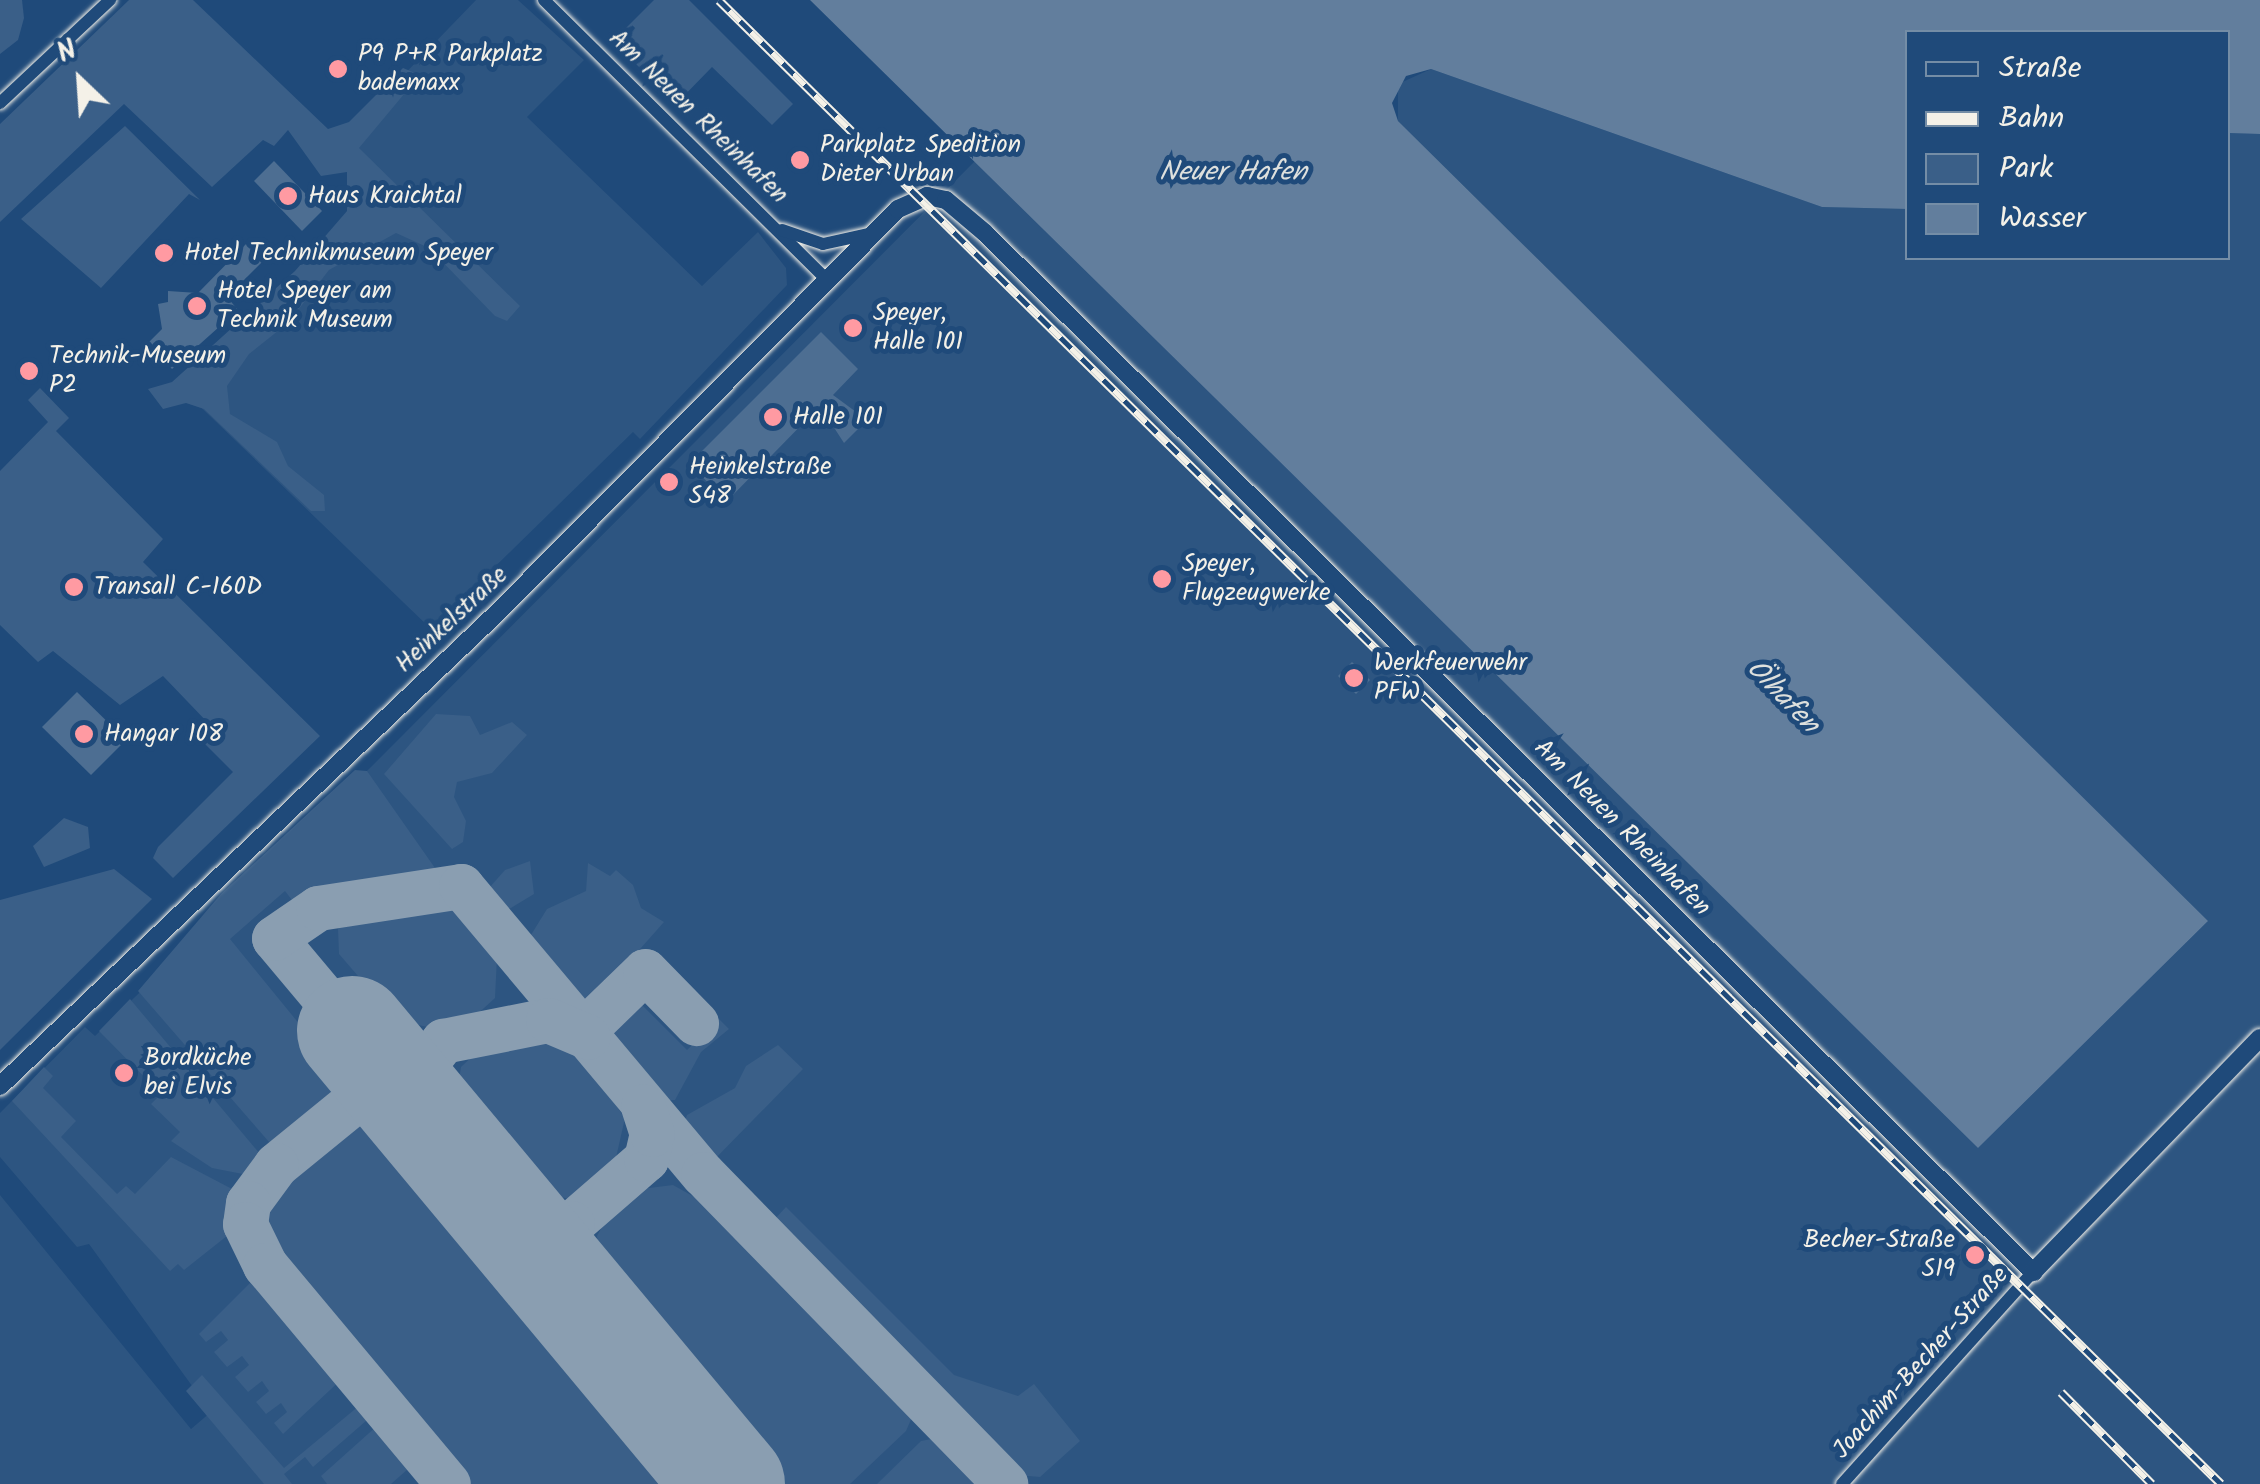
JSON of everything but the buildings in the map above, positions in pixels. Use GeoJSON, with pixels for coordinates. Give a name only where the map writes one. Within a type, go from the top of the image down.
{"type":"FeatureCollection","features":[{"type":"Feature","properties":{"kind":"street"},"geometry":{"type":"LineString","coordinates":[[0,103],[110,0]]}},
{"type":"Feature","properties":{"kind":"street","name":"Am Neuen Rheinhafen"},"geometry":{"type":"LineString","coordinates":[[544,0],[828,281]]}},
{"type":"Feature","properties":{"kind":"street","name":"Am Neuen Rheinhafen"},"geometry":{"type":"LineString","coordinates":[[938,198],[985,233],[2033,1272]]}},
{"type":"Feature","properties":{"kind":"street","name":"Heinkelstraße"},"geometry":{"type":"LineString","coordinates":[[0,1086],[495,615],[906,203],[938,198]]}},
{"type":"Feature","properties":{"kind":"street","name":"Am Neuen Rheinhafen"},"geometry":{"type":"LineString","coordinates":[[776,228],[823,244],[878,230]]}},
{"type":"Feature","properties":{"kind":"street"},"geometry":{"type":"LineString","coordinates":[[2033,1272],[2260,1038]]}},
{"type":"Feature","properties":{"kind":"street","name":"Joachim-Becher-Straße"},"geometry":{"type":"LineString","coordinates":[[1842,1484],[2033,1272]]}},
{"type":"Feature","properties":{"kind":"shaded area"},"geometry":{"type":"Polygon","coordinates":[[[476,0],[518,0],[584,60],[527,117],[702,286],[758,232],[786,268],[787,285],[640,439],[633,432],[431,629],[183,390],[381,191],[335,146],[476,0]]]}},
{"type":"Feature","properties":{"kind":"shaded area"},"geometry":{"type":"Polygon","coordinates":[[[1431,69],[1822,207],[1905,209],[1905,260],[2230,260],[2230,133],[2260,134],[2260,1484],[0,1484],[0,1195],[191,1429],[211,1412],[89,1244],[77,1247],[0,1157],[0,1113],[85,1027],[95,1036],[371,767],[976,160],[1978,1148],[2207,922],[1398,121],[1398,84],[1431,69]]]}},
{"type":"Feature","properties":{"kind":"green space"},"geometry":{"type":"Polygon","coordinates":[[[0,0],[22,0],[24,18],[18,40],[0,54],[0,0]]]}},
{"type":"Feature","properties":{"kind":"green space"},"geometry":{"type":"Polygon","coordinates":[[[129,0],[193,0],[328,129],[349,122],[403,68],[420,75],[359,148],[520,306],[507,321],[495,316],[429,248],[396,233],[329,270],[288,323],[249,354],[227,386],[230,414],[277,442],[288,466],[324,495],[325,511],[311,511],[204,409],[186,403],[163,409],[148,389],[172,382],[295,271],[347,211],[347,172],[321,176],[288,130],[274,146],[263,140],[212,187],[124,104],[0,222],[0,124],[129,0]]]}},
{"type":"Feature","properties":{"kind":"green space"},"geometry":{"type":"Polygon","coordinates":[[[654,0],[689,0],[793,104],[772,125],[712,67],[676,104],[613,41],[654,0]]]}},
{"type":"Feature","properties":{"kind":"green space"},"geometry":{"type":"Polygon","coordinates":[[[125,126],[200,200],[189,194],[101,288],[21,219],[125,126]]]}},
{"type":"Feature","properties":{"kind":"green space"},"geometry":{"type":"Polygon","coordinates":[[[40,388],[69,418],[56,431],[163,539],[143,562],[320,736],[173,878],[153,858],[158,847],[233,772],[198,737],[210,725],[163,676],[120,705],[53,651],[38,662],[0,625],[0,471],[48,422],[28,400],[40,388]]]}},
{"type":"Feature","properties":{"kind":"green space"},"geometry":{"type":"Polygon","coordinates":[[[436,714],[470,716],[480,735],[512,722],[527,735],[492,773],[457,782],[454,797],[466,821],[463,842],[452,849],[384,774],[436,714]]]}},
{"type":"Feature","properties":{"kind":"green space"},"geometry":{"type":"Polygon","coordinates":[[[355,770],[367,771],[435,868],[416,881],[295,904],[285,891],[230,939],[345,1080],[336,1105],[276,1150],[138,991],[221,894],[355,770]]]}},
{"type":"Feature","properties":{"kind":"green space"},"geometry":{"type":"Polygon","coordinates":[[[64,818],[88,827],[90,848],[44,867],[33,846],[64,818]]]}},
{"type":"Feature","properties":{"kind":"green space"},"geometry":{"type":"Polygon","coordinates":[[[530,861],[534,894],[501,914],[489,888],[505,870],[530,861]]]}},
{"type":"Feature","properties":{"kind":"green space"},"geometry":{"type":"Polygon","coordinates":[[[588,863],[610,876],[616,870],[633,885],[641,908],[664,922],[594,1001],[569,994],[526,943],[547,909],[586,891],[588,863]]]}},
{"type":"Feature","properties":{"kind":"green space"},"geometry":{"type":"Polygon","coordinates":[[[114,869],[152,899],[0,1050],[0,900],[114,869]]]}},
{"type":"Feature","properties":{"kind":"green space"},"geometry":{"type":"Polygon","coordinates":[[[424,901],[464,913],[497,957],[495,998],[471,1020],[432,1028],[396,1020],[339,954],[338,929],[349,917],[424,901]]]}},
{"type":"Feature","properties":{"kind":"green space"},"geometry":{"type":"Polygon","coordinates":[[[130,999],[260,1154],[253,1176],[212,1168],[171,1141],[180,1132],[151,1104],[161,1094],[99,1031],[130,999]]]}},
{"type":"Feature","properties":{"kind":"green space"},"geometry":{"type":"Polygon","coordinates":[[[642,1005],[687,1050],[719,1019],[729,1029],[701,1052],[675,1100],[656,1101],[611,1041],[617,1018],[642,1005]]]}},
{"type":"Feature","properties":{"kind":"green space"},"geometry":{"type":"Polygon","coordinates":[[[542,1041],[583,1058],[625,1118],[613,1171],[570,1199],[536,1192],[457,1093],[461,1067],[479,1050],[542,1041]]]}},
{"type":"Feature","properties":{"kind":"green space"},"geometry":{"type":"Polygon","coordinates":[[[778,1045],[803,1069],[711,1163],[681,1132],[687,1115],[735,1088],[746,1066],[778,1045]]]}},
{"type":"Feature","properties":{"kind":"green space"},"geometry":{"type":"Polygon","coordinates":[[[44,1067],[53,1076],[43,1088],[76,1121],[61,1137],[117,1194],[126,1186],[135,1194],[171,1157],[234,1190],[237,1228],[184,1270],[178,1264],[170,1271],[12,1101],[44,1067]]]}},
{"type":"Feature","properties":{"kind":"green space"},"geometry":{"type":"Polygon","coordinates":[[[366,1113],[379,1119],[683,1484],[460,1484],[258,1232],[257,1209],[273,1184],[366,1113]]]}},
{"type":"Feature","properties":{"kind":"green space"},"geometry":{"type":"Polygon","coordinates":[[[673,1185],[716,1209],[907,1400],[913,1415],[906,1431],[850,1484],[780,1484],[601,1270],[597,1236],[611,1210],[641,1189],[673,1185]]]}},
{"type":"Feature","properties":{"kind":"green space"},"geometry":{"type":"Polygon","coordinates":[[[786,1207],[954,1375],[1018,1396],[1034,1384],[1080,1441],[1040,1477],[1017,1475],[771,1223],[786,1207]]]}},
{"type":"Feature","properties":{"kind":"green space"},"geometry":{"type":"Polygon","coordinates":[[[260,1273],[345,1376],[283,1434],[274,1423],[287,1412],[281,1403],[266,1414],[256,1402],[269,1391],[262,1381],[248,1392],[235,1377],[249,1365],[242,1356],[227,1367],[214,1352],[228,1340],[221,1331],[206,1342],[199,1334],[260,1273]]]}},
{"type":"Feature","properties":{"kind":"green space"},"geometry":{"type":"Polygon","coordinates":[[[202,1375],[284,1468],[366,1400],[374,1414],[313,1467],[305,1457],[284,1474],[292,1484],[264,1484],[186,1391],[202,1375]]]}},
{"type":"Feature","properties":{"kind":"green space"},"geometry":{"type":"Polygon","coordinates":[[[378,1425],[387,1425],[417,1461],[391,1484],[327,1484],[321,1476],[378,1425]]]}},
{"type":"Feature","properties":{"kind":"green space"},"geometry":{"type":"Polygon","coordinates":[[[941,1437],[981,1484],[877,1484],[921,1441],[941,1437]]]}},
{"type":"Feature","properties":{"kind":"water","name":"Neuer Hafen"},"geometry":{"type":"Polygon","coordinates":[[[810,0],[2260,0],[2260,134],[2230,133],[2230,30],[1905,30],[1905,209],[1822,207],[1431,69],[1406,76],[1392,103],[1398,121],[2208,921],[1978,1148],[810,0]]]}},
{"type":"Feature","properties":{"kind":"taxiway"},"geometry":{"type":"LineString","coordinates":[[352,1031],[274,938],[318,908],[461,886],[703,1174],[1006,1484]]}},
{"type":"Feature","properties":{"kind":"taxiway"},"geometry":{"type":"LineString","coordinates":[[583,1031],[645,971],[696,1023]]}},
{"type":"Feature","properties":{"kind":"taxiway"},"geometry":{"type":"LineString","coordinates":[[426,1120],[418,1073],[443,1041],[548,1020],[588,1037]]}},
{"type":"Feature","properties":{"kind":"taxiway"},"geometry":{"type":"LineString","coordinates":[[413,1103],[389,1088],[363,1094],[276,1165],[248,1203],[245,1224],[265,1265],[448,1484]]}},
{"type":"Feature","properties":{"kind":"taxiway"},"geometry":{"type":"LineString","coordinates":[[502,1211],[540,1230],[572,1223],[646,1159],[652,1134],[643,1106]]}},
{"type":"Feature","properties":{"kind":"taxiway"},"geometry":{"type":"LineString","coordinates":[[566,1287],[560,1254],[572,1223]]}},
{"type":"Feature","properties":{"kind":"runway"},"geometry":{"type":"LineString","coordinates":[[352,1031],[730,1484]]}},
{"type":"Feature","properties":{"kind":"railway"},"geometry":{"type":"LineString","coordinates":[[719,0],[2221,1484]]}},
{"type":"Feature","properties":{"kind":"railway"},"geometry":{"type":"LineString","coordinates":[[2061,1392],[2152,1484]]}},
{"type":"Feature","properties":{"kind":"place","name":"P9 P+R Parkplatz bademaxx"},"geometry":{"type":"Point","coordinates":[338,69]}},
{"type":"Feature","properties":{"kind":"place","name":"Parkplatz Spedition Dieter Urban"},"geometry":{"type":"Point","coordinates":[800,160]}},
{"type":"Feature","properties":{"kind":"place","name":"Haus Kraichtal"},"geometry":{"type":"Point","coordinates":[288,196]}},
{"type":"Feature","properties":{"kind":"place","name":"Hotel Technikmuseum Speyer"},"geometry":{"type":"Point","coordinates":[164,253]}},
{"type":"Feature","properties":{"kind":"place","name":"Hotel Speyer am Technik Museum"},"geometry":{"type":"Point","coordinates":[197,306]}},
{"type":"Feature","properties":{"kind":"place","name":"Speyer, Halle 101"},"geometry":{"type":"Point","coordinates":[853,328]}},
{"type":"Feature","properties":{"kind":"place","name":"Technik-Museum P2"},"geometry":{"type":"Point","coordinates":[29,371]}},
{"type":"Feature","properties":{"kind":"place","name":"Halle 101"},"geometry":{"type":"Point","coordinates":[773,417]}},
{"type":"Feature","properties":{"kind":"place","name":"Heinkelstraße S48"},"geometry":{"type":"Point","coordinates":[669,482]}},
{"type":"Feature","properties":{"kind":"place","name":"Speyer, Flugzeugwerke"},"geometry":{"type":"Point","coordinates":[1162,579]}},
{"type":"Feature","properties":{"kind":"place","name":"Transall C-160D"},"geometry":{"type":"Point","coordinates":[74,587]}},
{"type":"Feature","properties":{"kind":"place","name":"Werkfeuerwehr PFW"},"geometry":{"type":"Point","coordinates":[1354,678]}},
{"type":"Feature","properties":{"kind":"place","name":"Hangar 108"},"geometry":{"type":"Point","coordinates":[84,734]}},
{"type":"Feature","properties":{"kind":"place","name":"Bordküche bei Elvis"},"geometry":{"type":"Point","coordinates":[124,1073]}},
{"type":"Feature","properties":{"kind":"place","name":"Becher-Straße S19"},"geometry":{"type":"Point","coordinates":[1975,1255]}},
{"type":"Feature","properties":{"kind":"water label","name":"Ölhafen"},"geometry":{"type":"Point","coordinates":[1782,697]}}]}
